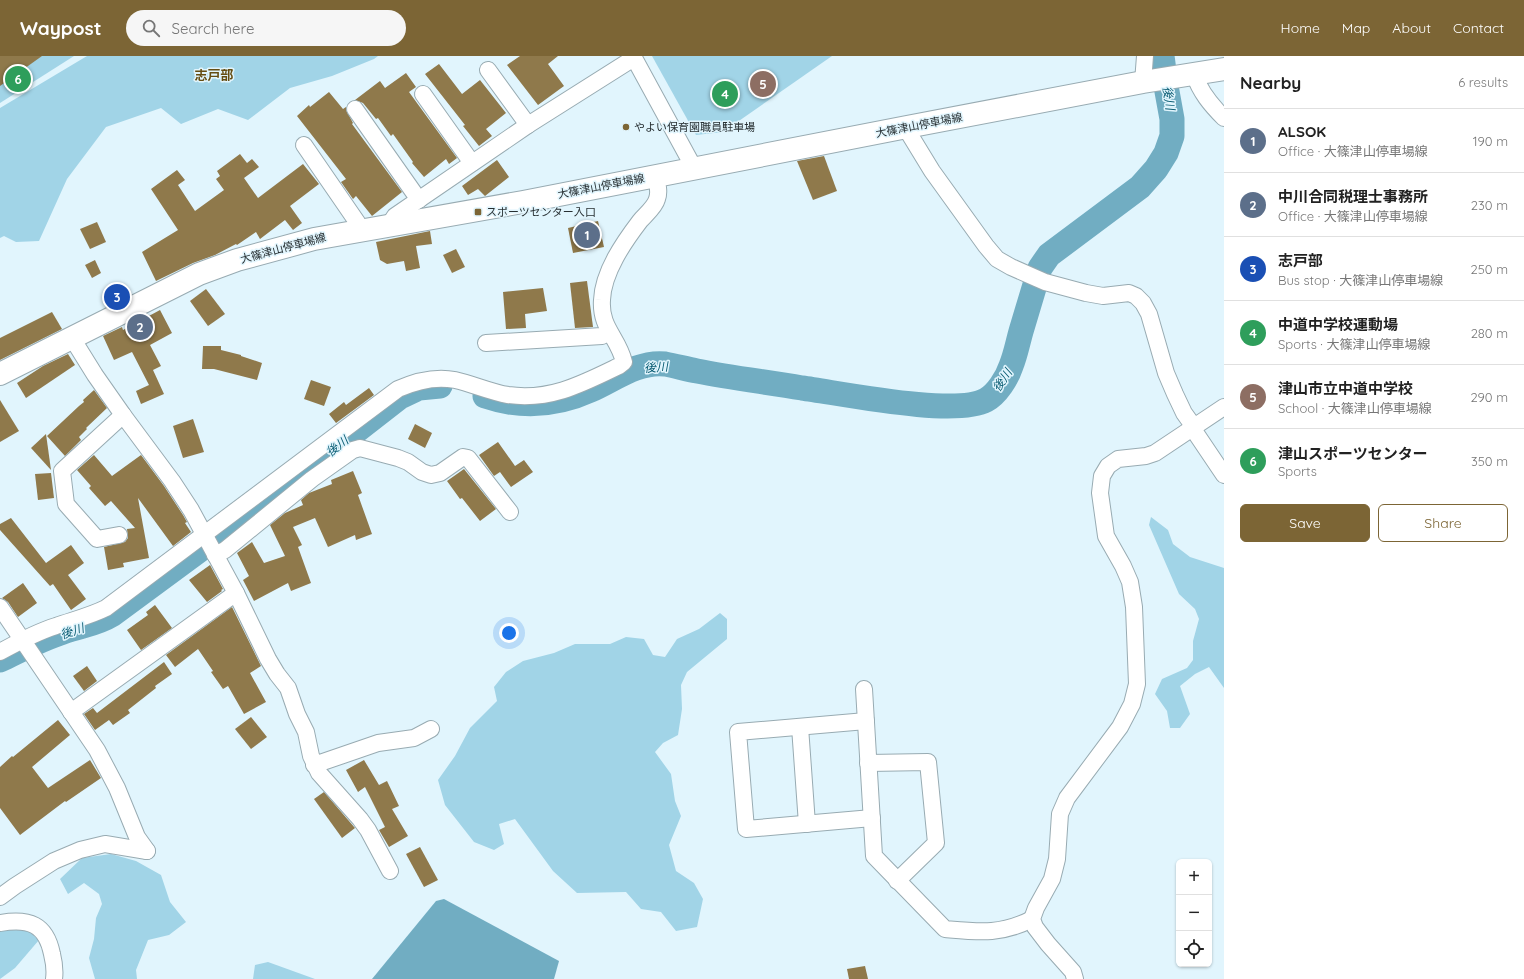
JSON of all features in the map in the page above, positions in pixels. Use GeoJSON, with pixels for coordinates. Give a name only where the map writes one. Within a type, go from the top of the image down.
{"type":"FeatureCollection","features":[{"type":"Feature","properties":{"kind":"main road","name":"大篠津山停車場線"},"geometry":{"type":"LineString","coordinates":[[0,374],[199,274],[238,260],[314,238],[523,202],[655,175],[1224,69]]}},
{"type":"Feature","properties":{"kind":"street"},"geometry":{"type":"LineString","coordinates":[[1145,56],[1148,82]]}},
{"type":"Feature","properties":{"kind":"street"},"geometry":{"type":"LineString","coordinates":[[389,225],[395,216],[472,163],[634,57],[694,168]]}},
{"type":"Feature","properties":{"kind":"street"},"geometry":{"type":"LineString","coordinates":[[488,70],[528,125]]}},
{"type":"Feature","properties":{"kind":"street"},"geometry":{"type":"LineString","coordinates":[[1185,76],[1197,84],[1207,100],[1224,118]]}},
{"type":"Feature","properties":{"kind":"street"},"geometry":{"type":"LineString","coordinates":[[423,94],[472,163]]}},
{"type":"Feature","properties":{"kind":"street"},"geometry":{"type":"LineString","coordinates":[[355,109],[419,200]]}},
{"type":"Feature","properties":{"kind":"street"},"geometry":{"type":"LineString","coordinates":[[908,127],[910,135],[932,171],[997,259],[1045,282],[1103,296],[1129,293],[1136,296],[1143,303],[1149,314],[1166,373],[1174,394],[1184,413],[1194,427],[1195,432],[1224,475]]}},
{"type":"Feature","properties":{"kind":"street"},"geometry":{"type":"LineString","coordinates":[[304,146],[357,222],[360,230]]}},
{"type":"Feature","properties":{"kind":"street"},"geometry":{"type":"LineString","coordinates":[[0,652],[27,646],[55,626],[94,614],[106,608],[209,544],[398,389],[415,382],[441,378],[455,380],[490,391],[509,395],[532,396],[554,393],[573,388],[619,366],[624,362],[622,352],[604,323],[602,314],[604,284],[627,238],[657,200],[658,187],[655,175]]}},
{"type":"Feature","properties":{"kind":"street"},"geometry":{"type":"LineString","coordinates":[[486,343],[602,336],[609,332]]}},
{"type":"Feature","properties":{"kind":"street"},"geometry":{"type":"LineString","coordinates":[[72,338],[122,415],[172,481],[236,593],[268,659],[291,696],[297,714],[306,732],[310,756],[314,765],[368,830],[390,871]]}},
{"type":"Feature","properties":{"kind":"street"},"geometry":{"type":"LineString","coordinates":[[1076,979],[1068,966],[1035,927],[1032,919],[1036,908],[1052,879],[1057,859],[1060,814],[1067,798],[1120,727],[1132,704],[1137,684],[1134,607],[1130,582],[1106,536],[1100,493],[1102,476],[1108,466],[1118,459],[1146,456],[1155,453],[1224,407]]}},
{"type":"Feature","properties":{"kind":"street"},"geometry":{"type":"LineString","coordinates":[[119,535],[97,539],[66,504],[62,471],[122,415]]}},
{"type":"Feature","properties":{"kind":"street"},"geometry":{"type":"LineString","coordinates":[[209,544],[224,550],[330,467],[353,450],[360,448],[398,458],[408,462],[422,472],[431,475],[440,473],[463,457],[468,458],[510,512]]}},
{"type":"Feature","properties":{"kind":"street"},"geometry":{"type":"LineString","coordinates":[[71,712],[228,597],[236,593]]}},
{"type":"Feature","properties":{"kind":"street"},"geometry":{"type":"LineString","coordinates":[[0,606],[97,750],[117,788],[137,837],[147,851],[105,844],[80,850],[54,861],[0,897]]}},
{"type":"Feature","properties":{"kind":"street"},"geometry":{"type":"LineString","coordinates":[[864,689],[874,856],[945,929],[981,932],[1009,929],[1032,919]]}},
{"type":"Feature","properties":{"kind":"street"},"geometry":{"type":"LineString","coordinates":[[866,721],[738,732],[746,829],[872,818]]}},
{"type":"Feature","properties":{"kind":"street"},"geometry":{"type":"LineString","coordinates":[[800,727],[807,824]]}},
{"type":"Feature","properties":{"kind":"street"},"geometry":{"type":"LineString","coordinates":[[314,765],[378,743],[414,738],[431,729]]}},
{"type":"Feature","properties":{"kind":"street"},"geometry":{"type":"LineString","coordinates":[[868,763],[928,762],[936,844],[897,881]]}},
{"type":"Feature","properties":{"kind":"street"},"geometry":{"type":"LineString","coordinates":[[0,923],[14,920],[33,924],[45,933],[50,942],[53,958],[54,979]]}},
{"type":"Feature","properties":{"kind":"shaded area"},"geometry":{"type":"Polygon","coordinates":[[[0,56],[74,56],[0,103],[0,56]]]}},
{"type":"Feature","properties":{"kind":"shaded area"},"geometry":{"type":"Polygon","coordinates":[[[87,56],[378,56],[332,76],[290,88],[248,120],[218,109],[181,124],[161,108],[106,127],[67,179],[39,241],[16,242],[4,236],[0,238],[0,108],[87,56]]]}},
{"type":"Feature","properties":{"kind":"shaded area"},"geometry":{"type":"Polygon","coordinates":[[[652,56],[832,56],[723,132],[696,135],[652,56]]]}},
{"type":"Feature","properties":{"kind":"shaded area"},"geometry":{"type":"Polygon","coordinates":[[[1151,517],[1168,530],[1173,544],[1190,557],[1224,568],[1224,688],[1209,667],[1195,674],[1180,686],[1190,714],[1180,728],[1170,728],[1167,711],[1155,694],[1162,679],[1187,668],[1193,660],[1193,641],[1199,619],[1195,609],[1179,594],[1149,525],[1151,517]]]}},
{"type":"Feature","properties":{"kind":"shaded area"},"geometry":{"type":"Polygon","coordinates":[[[720,613],[727,619],[727,639],[687,672],[681,685],[682,709],[678,735],[663,743],[655,752],[671,774],[675,801],[681,816],[669,845],[676,871],[694,883],[703,899],[697,927],[676,931],[661,912],[641,909],[626,892],[577,893],[553,871],[515,819],[499,824],[504,844],[494,850],[474,842],[445,805],[438,780],[455,756],[470,728],[497,701],[494,687],[506,672],[523,661],[554,653],[575,644],[610,644],[626,637],[644,639],[653,655],[665,657],[677,639],[699,629],[720,613]]]}},
{"type":"Feature","properties":{"kind":"shaded area"},"geometry":{"type":"Polygon","coordinates":[[[111,854],[136,861],[161,875],[170,902],[186,922],[169,935],[148,940],[136,970],[137,979],[95,979],[89,958],[94,939],[96,918],[102,904],[99,894],[84,883],[68,894],[60,879],[82,858],[111,854]]]}},
{"type":"Feature","properties":{"kind":"shaded area"},"geometry":{"type":"Polygon","coordinates":[[[444,899],[559,961],[554,979],[372,979],[436,901],[444,899]]]}},
{"type":"Feature","properties":{"kind":"shaded area"},"geometry":{"type":"Polygon","coordinates":[[[23,926],[39,940],[15,968],[0,979],[0,928],[23,926]]]}},
{"type":"Feature","properties":{"kind":"shaded area"},"geometry":{"type":"Polygon","coordinates":[[[268,962],[315,979],[253,979],[255,965],[268,962]]]}},
{"type":"Feature","properties":{"kind":"building"},"geometry":{"type":"Polygon","coordinates":[[[0,56],[42,56],[0,86],[0,56]]]}},
{"type":"Feature","properties":{"kind":"building"},"geometry":{"type":"Polygon","coordinates":[[[520,56],[558,56],[548,64],[564,86],[538,105],[507,65],[520,56]]]}},
{"type":"Feature","properties":{"kind":"building"},"geometry":{"type":"Polygon","coordinates":[[[439,64],[462,94],[480,80],[506,113],[486,129],[492,136],[479,146],[463,126],[465,125],[425,74],[439,64]]]}},
{"type":"Feature","properties":{"kind":"building"},"geometry":{"type":"Polygon","coordinates":[[[406,73],[416,87],[409,92],[457,158],[449,164],[446,159],[424,177],[412,163],[413,162],[393,134],[391,136],[378,118],[376,119],[363,103],[355,100],[380,81],[385,88],[406,73]]]}},
{"type":"Feature","properties":{"kind":"building"},"geometry":{"type":"Polygon","coordinates":[[[329,92],[343,109],[346,107],[346,110],[353,123],[352,124],[402,192],[372,216],[356,196],[353,199],[341,182],[346,179],[297,116],[309,105],[310,107],[329,92]]]}},
{"type":"Feature","properties":{"kind":"building"},"geometry":{"type":"Polygon","coordinates":[[[240,154],[247,163],[252,159],[259,167],[244,178],[258,198],[303,164],[319,184],[290,206],[302,223],[293,230],[285,220],[260,239],[256,232],[237,245],[236,244],[215,255],[193,263],[156,281],[142,252],[178,230],[151,189],[177,170],[185,180],[178,185],[195,211],[224,190],[216,179],[220,176],[217,171],[240,154]]]}},
{"type":"Feature","properties":{"kind":"building"},"geometry":{"type":"Polygon","coordinates":[[[824,156],[837,191],[813,200],[797,161],[824,156]]]}},
{"type":"Feature","properties":{"kind":"building"},"geometry":{"type":"Polygon","coordinates":[[[497,160],[509,177],[485,196],[478,189],[468,195],[462,186],[497,160]]]}},
{"type":"Feature","properties":{"kind":"building"},"geometry":{"type":"Polygon","coordinates":[[[598,221],[604,247],[573,253],[568,228],[598,221]]]}},
{"type":"Feature","properties":{"kind":"building"},"geometry":{"type":"Polygon","coordinates":[[[97,222],[106,242],[90,249],[80,229],[97,222]]]}},
{"type":"Feature","properties":{"kind":"building"},"geometry":{"type":"Polygon","coordinates":[[[430,231],[432,244],[416,246],[420,268],[406,271],[404,261],[387,264],[380,260],[376,242],[430,231]]]}},
{"type":"Feature","properties":{"kind":"building"},"geometry":{"type":"Polygon","coordinates":[[[456,249],[465,267],[452,273],[443,255],[456,249]]]}},
{"type":"Feature","properties":{"kind":"building"},"geometry":{"type":"Polygon","coordinates":[[[95,260],[101,273],[92,278],[85,265],[95,260]]]}},
{"type":"Feature","properties":{"kind":"building"},"geometry":{"type":"Polygon","coordinates":[[[587,281],[593,327],[575,328],[570,283],[587,281]]]}},
{"type":"Feature","properties":{"kind":"building"},"geometry":{"type":"Polygon","coordinates":[[[543,288],[547,311],[525,314],[526,328],[506,329],[503,292],[543,288]]]}},
{"type":"Feature","properties":{"kind":"building"},"geometry":{"type":"Polygon","coordinates":[[[206,289],[225,314],[208,326],[190,301],[206,289]]]}},
{"type":"Feature","properties":{"kind":"building"},"geometry":{"type":"Polygon","coordinates":[[[160,310],[172,333],[150,345],[161,366],[153,370],[164,394],[141,404],[136,391],[149,385],[132,352],[114,360],[103,336],[122,327],[123,330],[160,310]]]}},
{"type":"Feature","properties":{"kind":"building"},"geometry":{"type":"Polygon","coordinates":[[[52,312],[62,329],[0,360],[0,338],[52,312]]]}},
{"type":"Feature","properties":{"kind":"building"},"geometry":{"type":"Polygon","coordinates":[[[203,346],[221,346],[221,350],[241,355],[262,363],[257,380],[214,369],[202,369],[203,346]]]}},
{"type":"Feature","properties":{"kind":"building"},"geometry":{"type":"Polygon","coordinates":[[[68,354],[75,365],[26,398],[17,383],[43,366],[68,354]]]}},
{"type":"Feature","properties":{"kind":"building"},"geometry":{"type":"Polygon","coordinates":[[[311,380],[331,387],[324,406],[304,399],[311,380]]]}},
{"type":"Feature","properties":{"kind":"building"},"geometry":{"type":"Polygon","coordinates":[[[369,388],[374,395],[336,423],[329,414],[344,402],[346,405],[369,388]]]}},
{"type":"Feature","properties":{"kind":"building"},"geometry":{"type":"Polygon","coordinates":[[[94,390],[107,408],[86,428],[87,429],[79,437],[81,440],[65,456],[47,436],[84,402],[83,400],[94,390]]]}},
{"type":"Feature","properties":{"kind":"building"},"geometry":{"type":"Polygon","coordinates":[[[0,400],[19,431],[0,442],[0,400]]]}},
{"type":"Feature","properties":{"kind":"building"},"geometry":{"type":"Polygon","coordinates":[[[193,419],[204,452],[183,458],[173,426],[193,419]]]}},
{"type":"Feature","properties":{"kind":"building"},"geometry":{"type":"Polygon","coordinates":[[[415,424],[432,433],[425,448],[408,439],[415,424]]]}},
{"type":"Feature","properties":{"kind":"building"},"geometry":{"type":"Polygon","coordinates":[[[46,434],[51,470],[31,448],[46,434]]]}},
{"type":"Feature","properties":{"kind":"building"},"geometry":{"type":"Polygon","coordinates":[[[498,442],[515,466],[524,460],[533,472],[511,487],[500,472],[494,476],[479,455],[498,442]]]}},
{"type":"Feature","properties":{"kind":"building"},"geometry":{"type":"Polygon","coordinates":[[[94,455],[112,476],[141,455],[183,515],[187,522],[185,523],[191,532],[173,546],[138,498],[149,558],[123,563],[124,567],[108,570],[104,547],[125,542],[128,538],[127,529],[135,528],[111,501],[105,506],[89,488],[91,486],[77,470],[94,455]]]}},
{"type":"Feature","properties":{"kind":"building"},"geometry":{"type":"Polygon","coordinates":[[[464,469],[496,509],[480,521],[462,498],[460,499],[447,481],[464,469]]]}},
{"type":"Feature","properties":{"kind":"building"},"geometry":{"type":"Polygon","coordinates":[[[353,471],[362,493],[358,495],[372,534],[356,540],[355,535],[328,547],[315,518],[293,527],[302,545],[298,547],[311,583],[291,591],[288,583],[254,601],[243,580],[249,576],[237,553],[252,542],[264,563],[285,556],[270,525],[285,513],[303,505],[301,500],[309,493],[332,484],[331,480],[353,471]]]}},
{"type":"Feature","properties":{"kind":"building"},"geometry":{"type":"Polygon","coordinates":[[[51,473],[54,498],[38,500],[35,474],[51,473]]]}},
{"type":"Feature","properties":{"kind":"building"},"geometry":{"type":"Polygon","coordinates":[[[11,518],[46,563],[71,545],[84,563],[68,575],[86,599],[71,610],[53,584],[50,586],[0,530],[0,524],[11,518]]]}},
{"type":"Feature","properties":{"kind":"building"},"geometry":{"type":"Polygon","coordinates":[[[210,565],[223,589],[207,602],[189,580],[210,565]]]}},
{"type":"Feature","properties":{"kind":"building"},"geometry":{"type":"Polygon","coordinates":[[[23,583],[37,603],[18,617],[8,602],[2,598],[23,583]]]}},
{"type":"Feature","properties":{"kind":"building"},"geometry":{"type":"Polygon","coordinates":[[[155,605],[172,628],[141,650],[127,630],[148,615],[146,612],[155,605]]]}},
{"type":"Feature","properties":{"kind":"building"},"geometry":{"type":"Polygon","coordinates":[[[232,607],[261,666],[250,673],[266,702],[244,714],[228,686],[223,689],[198,649],[175,667],[166,655],[232,607]]]}},
{"type":"Feature","properties":{"kind":"building"},"geometry":{"type":"Polygon","coordinates":[[[164,662],[172,674],[155,686],[156,688],[128,710],[130,713],[113,725],[109,720],[95,730],[84,714],[93,708],[97,713],[164,662]]]}},
{"type":"Feature","properties":{"kind":"building"},"geometry":{"type":"Polygon","coordinates":[[[87,666],[97,681],[84,691],[73,676],[87,666]]]}},
{"type":"Feature","properties":{"kind":"building"},"geometry":{"type":"Polygon","coordinates":[[[251,717],[267,737],[251,749],[235,729],[251,717]]]}},
{"type":"Feature","properties":{"kind":"building"},"geometry":{"type":"Polygon","coordinates":[[[58,720],[70,735],[32,767],[48,788],[90,760],[101,778],[66,802],[65,801],[20,835],[0,808],[0,767],[58,720]]]}},
{"type":"Feature","properties":{"kind":"building"},"geometry":{"type":"Polygon","coordinates":[[[364,760],[379,785],[387,781],[399,806],[392,809],[408,836],[389,847],[379,830],[385,827],[365,787],[358,792],[346,770],[364,760]]]}},
{"type":"Feature","properties":{"kind":"building"},"geometry":{"type":"Polygon","coordinates":[[[324,792],[355,828],[342,838],[314,799],[324,792]]]}},
{"type":"Feature","properties":{"kind":"building"},"geometry":{"type":"Polygon","coordinates":[[[420,847],[438,880],[424,887],[406,854],[420,847]]]}},
{"type":"Feature","properties":{"kind":"building"},"geometry":{"type":"Polygon","coordinates":[[[865,966],[868,979],[849,979],[847,969],[865,966]]]}},
{"type":"Feature","properties":{"kind":"waterway","name":"後川"},"geometry":{"type":"LineString","coordinates":[[485,396],[498,400],[525,404],[551,402],[591,390],[636,368],[645,365],[665,364],[723,376],[897,402],[950,406],[971,405],[986,400],[998,390],[1009,371],[1040,268],[1049,255],[1140,187],[1156,169],[1166,153],[1172,136],[1172,119],[1162,56]]}},
{"type":"Feature","properties":{"kind":"waterway","name":"後川"},"geometry":{"type":"LineString","coordinates":[[0,660],[47,638],[94,623],[113,614],[269,499],[400,397],[419,388],[440,386]]}},
{"type":"Feature","properties":{"kind":"place","name":"津山スポーツセンター"},"geometry":{"type":"Point","coordinates":[18,79]}},
{"type":"Feature","properties":{"kind":"place","name":"津山市立中道中学校"},"geometry":{"type":"Point","coordinates":[763,84]}},
{"type":"Feature","properties":{"kind":"place","name":"中道中学校運動場"},"geometry":{"type":"Point","coordinates":[725,94]}},
{"type":"Feature","properties":{"kind":"place","name":"やよい保育園職員駐車場"},"geometry":{"type":"Point","coordinates":[626,127]}},
{"type":"Feature","properties":{"kind":"place","name":"スポーツセンター入口"},"geometry":{"type":"Point","coordinates":[478,212]}},
{"type":"Feature","properties":{"kind":"place","name":"ALSOK"},"geometry":{"type":"Point","coordinates":[587,235]}},
{"type":"Feature","properties":{"kind":"place","name":"志戸部"},"geometry":{"type":"Point","coordinates":[117,297]}},
{"type":"Feature","properties":{"kind":"place","name":"中川合同税理士事務所"},"geometry":{"type":"Point","coordinates":[140,327]}},
{"type":"Feature","properties":{"kind":"district","name":"志戸部"},"geometry":{"type":"Point","coordinates":[214,75]}}]}
